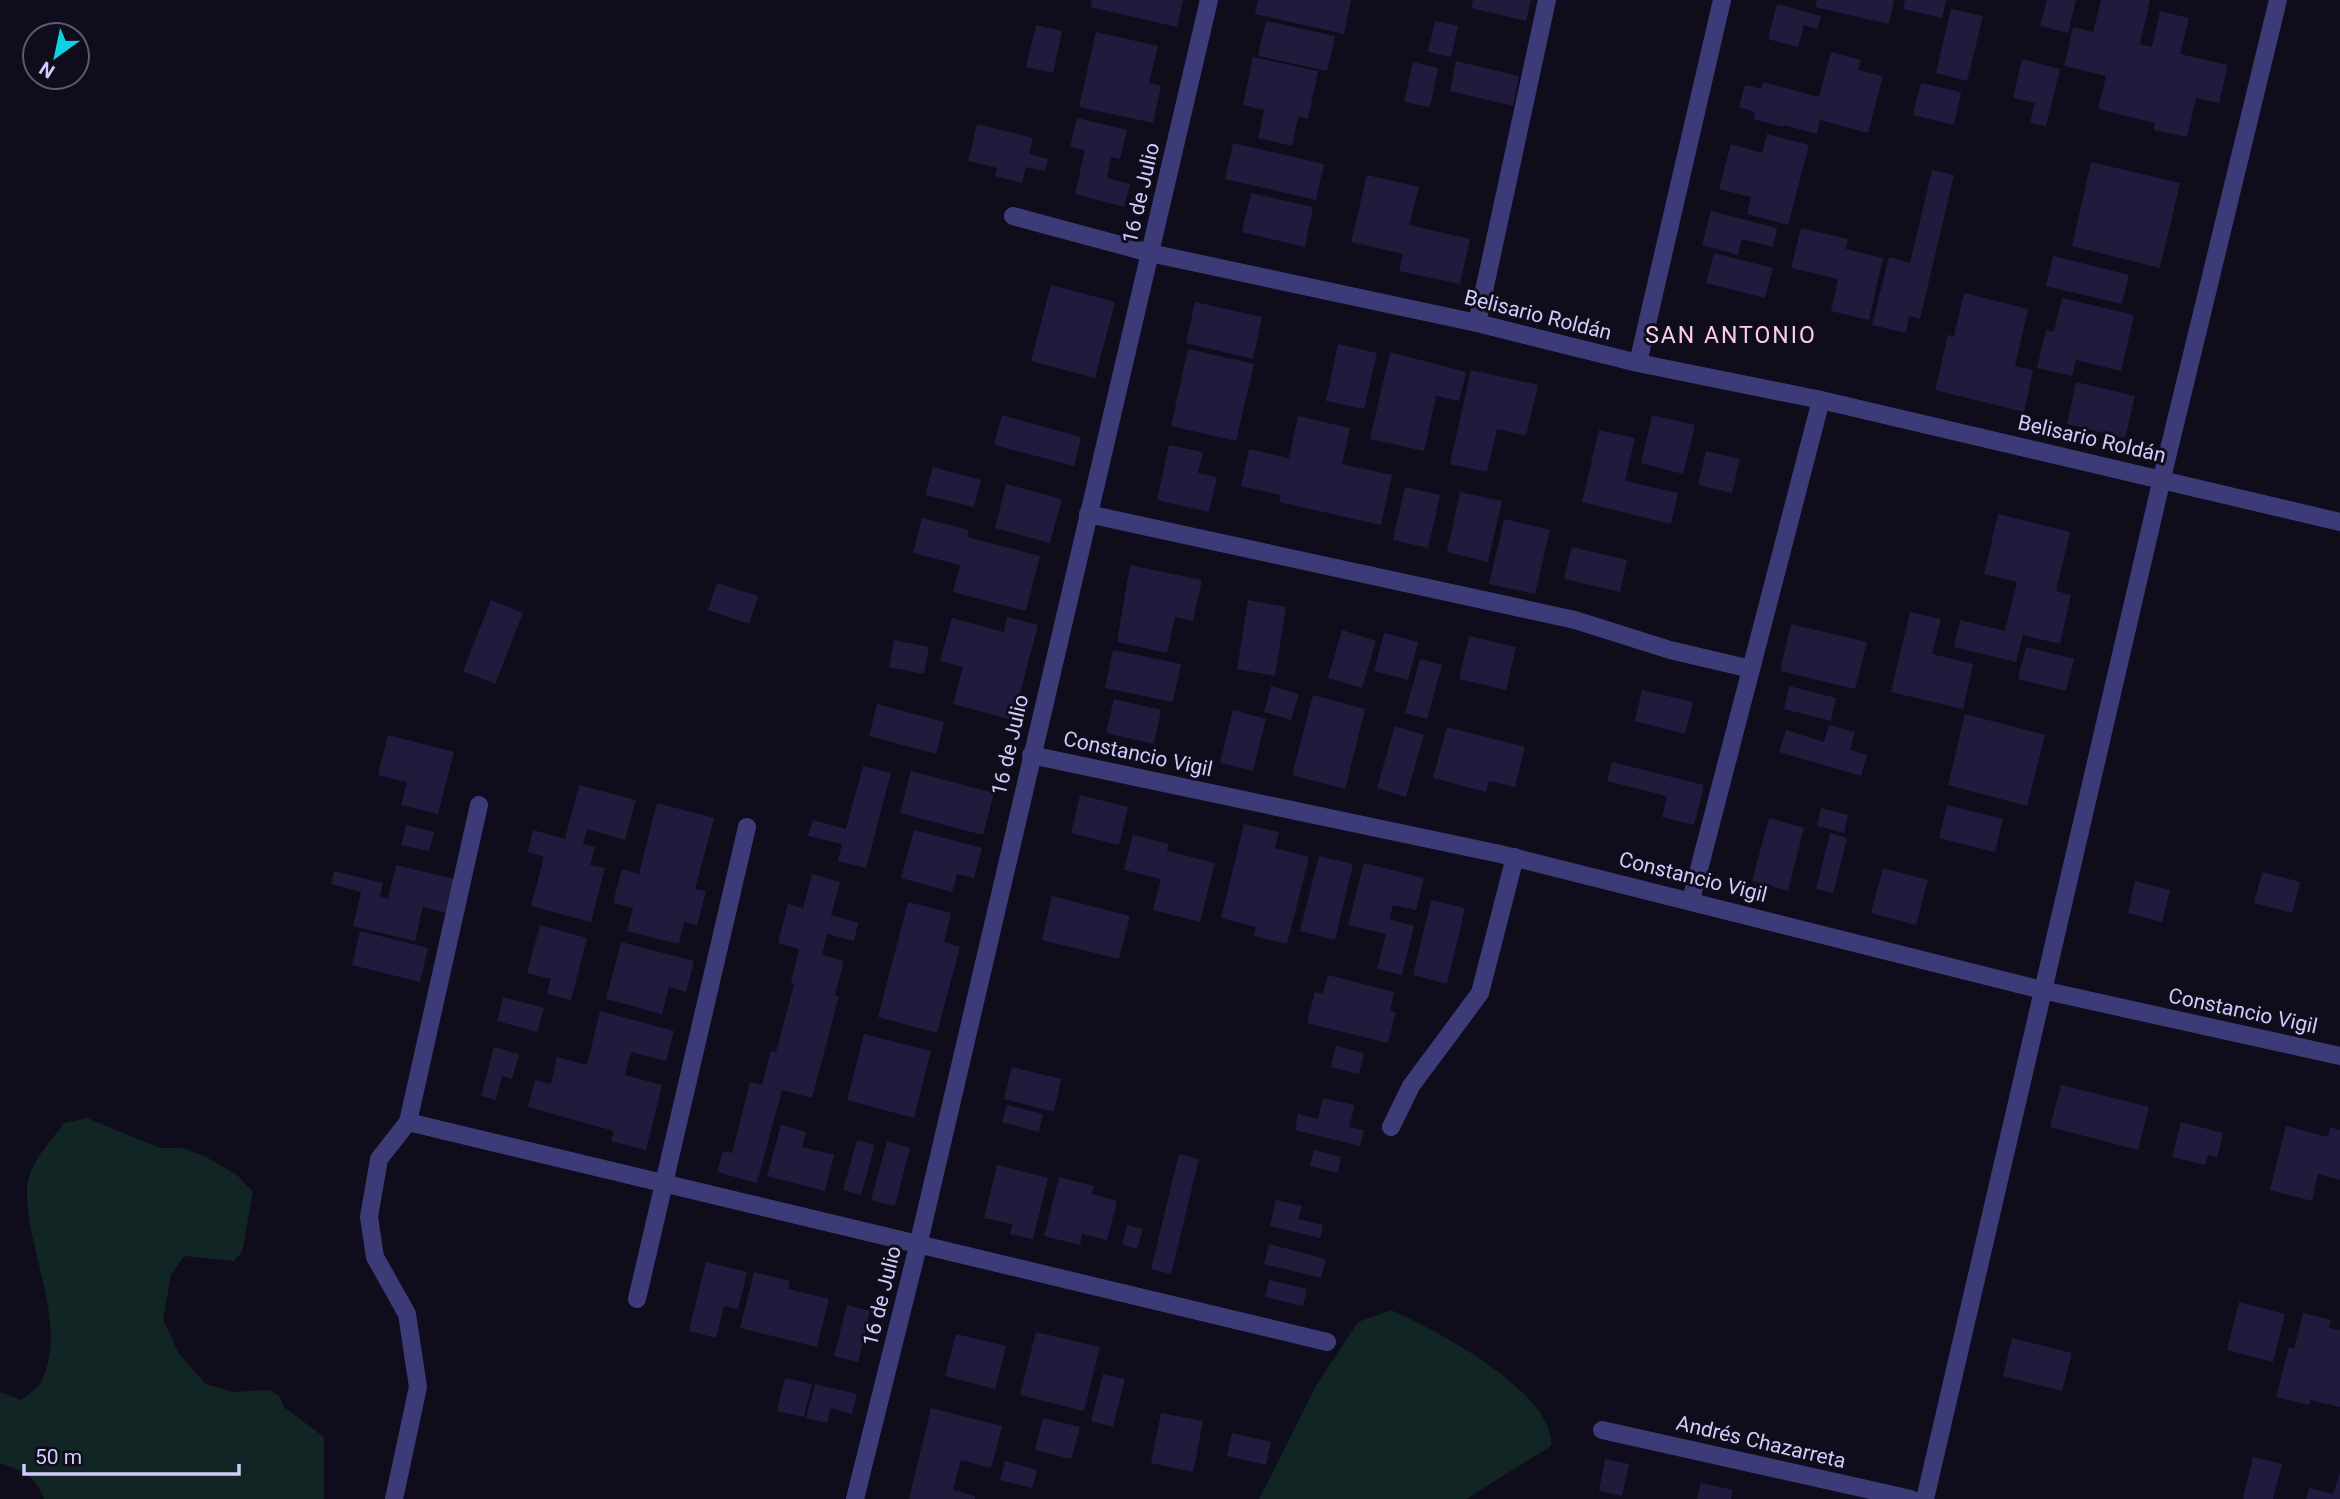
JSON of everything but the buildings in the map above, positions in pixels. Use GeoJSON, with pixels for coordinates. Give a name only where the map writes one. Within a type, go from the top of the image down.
{"type":"FeatureCollection","features":[{"type":"Feature","properties":{"kind":"street","name":"16 de Julio"},"geometry":{"type":"LineString","coordinates":[[855,1499],[918,1246],[1209,0]]}},
{"type":"Feature","properties":{"kind":"street"},"geometry":{"type":"LineString","coordinates":[[1477,323],[1547,0]]}},
{"type":"Feature","properties":{"kind":"street"},"geometry":{"type":"LineString","coordinates":[[1638,363],[1722,0]]}},
{"type":"Feature","properties":{"kind":"street"},"geometry":{"type":"LineString","coordinates":[[1925,1499],[2162,478],[2278,0]]}},
{"type":"Feature","properties":{"kind":"street","name":"Belisario Roldán"},"geometry":{"type":"LineString","coordinates":[[1013,216],[1150,253],[1477,323],[1638,363],[1821,400],[2162,478],[2340,522]]}},
{"type":"Feature","properties":{"kind":"street"},"geometry":{"type":"LineString","coordinates":[[1691,900],[1821,400]]}},
{"type":"Feature","properties":{"kind":"street"},"geometry":{"type":"LineString","coordinates":[[1088,514],[1575,620],[1671,650],[1751,669]]}},
{"type":"Feature","properties":{"kind":"street","name":"Constancio Vigil"},"geometry":{"type":"LineString","coordinates":[[1031,755],[1515,857],[2042,990],[2340,1056]]}},
{"type":"Feature","properties":{"kind":"street"},"geometry":{"type":"LineString","coordinates":[[394,1499],[418,1387],[407,1314],[374,1256],[369,1217],[379,1159],[408,1122],[479,805]]}},
{"type":"Feature","properties":{"kind":"street"},"geometry":{"type":"LineString","coordinates":[[637,1299],[747,827]]}},
{"type":"Feature","properties":{"kind":"street"},"geometry":{"type":"LineString","coordinates":[[1391,1127],[1411,1086],[1480,993],[1515,857]]}},
{"type":"Feature","properties":{"kind":"street"},"geometry":{"type":"LineString","coordinates":[[408,1122],[1327,1342]]}},
{"type":"Feature","properties":{"kind":"street","name":"Andrés Chazarreta"},"geometry":{"type":"LineString","coordinates":[[1602,1430],[1911,1499]]}},
{"type":"Feature","properties":{"kind":"green space"},"geometry":{"type":"Polygon","coordinates":[[[87,1118],[160,1148],[183,1148],[206,1157],[237,1175],[253,1192],[242,1252],[234,1261],[184,1256],[171,1275],[163,1319],[179,1354],[206,1384],[233,1392],[269,1390],[279,1396],[284,1407],[324,1437],[324,1499],[44,1499],[28,1475],[0,1463],[0,1392],[21,1400],[39,1385],[49,1360],[49,1311],[28,1212],[28,1179],[41,1153],[64,1123],[87,1118]]]}},
{"type":"Feature","properties":{"kind":"green space"},"geometry":{"type":"Polygon","coordinates":[[[1391,1310],[1462,1347],[1513,1384],[1534,1405],[1547,1425],[1551,1446],[1466,1499],[1259,1499],[1317,1384],[1358,1322],[1391,1310]]]}},
{"type":"Feature","properties":{"kind":"district","name":"SAN ANTONIO"},"geometry":{"type":"Point","coordinates":[1731,335]}}]}
